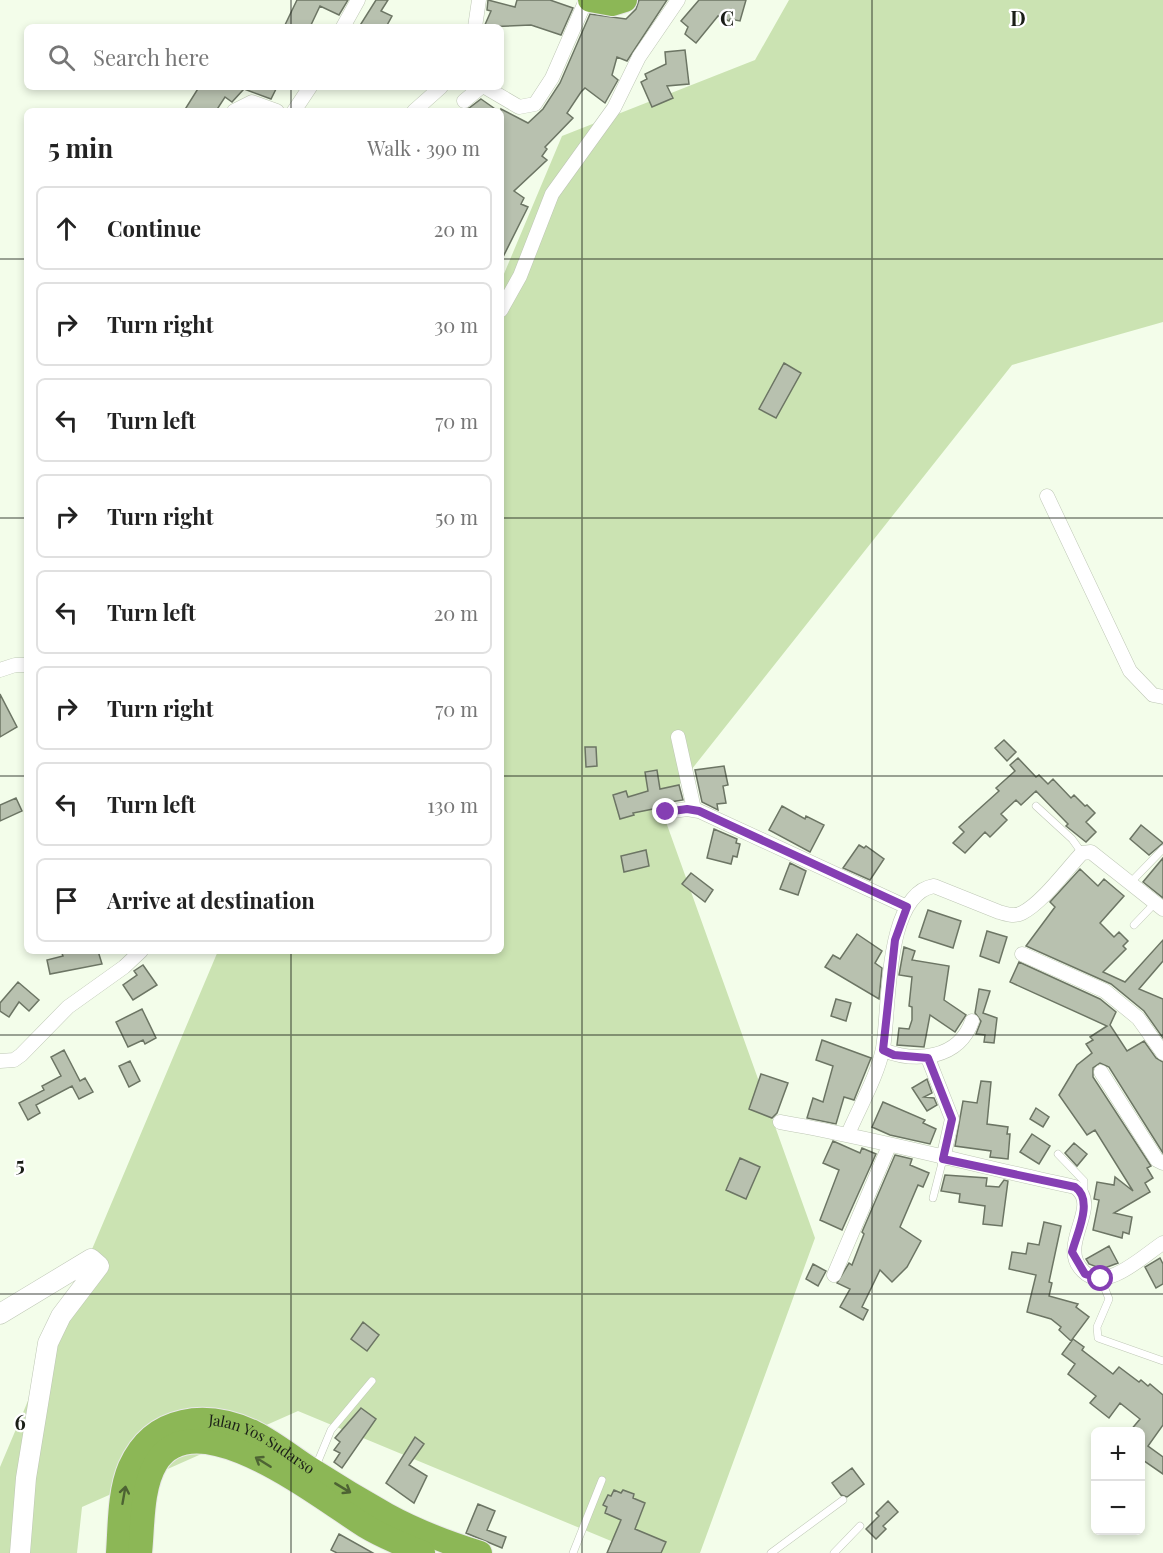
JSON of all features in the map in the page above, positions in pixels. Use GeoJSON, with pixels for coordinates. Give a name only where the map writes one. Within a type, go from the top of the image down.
{"type":"FeatureCollection","features":[{"type":"Feature","properties":{"kind":"highway"},"geometry":{"type":"LineString","coordinates":[[588,0],[612,4],[625,0]]}},
{"type":"Feature","properties":{"kind":"highway","name":"Jalan Yos Sudarso"},"geometry":{"type":"LineString","coordinates":[[118,1553],[123,1496],[129,1468],[151,1436],[177,1422],[215,1421],[254,1433],[388,1515],[451,1544],[480,1553]]}},
{"type":"Feature","properties":{"kind":"highway","name":"Jalan Yos Sudarso"},"geometry":{"type":"LineString","coordinates":[[140,1553],[150,1476],[157,1462],[172,1447],[201,1440],[248,1453],[397,1548],[423,1553]]}},
{"type":"Feature","properties":{"kind":"street"},"geometry":{"type":"LineString","coordinates":[[345,24],[358,0]]}},
{"type":"Feature","properties":{"kind":"street"},"geometry":{"type":"LineString","coordinates":[[475,24],[479,0]]}},
{"type":"Feature","properties":{"kind":"street"},"geometry":{"type":"LineString","coordinates":[[490,90],[519,107],[535,104],[552,78],[588,0]]}},
{"type":"Feature","properties":{"kind":"street"},"geometry":{"type":"LineString","coordinates":[[504,305],[520,276],[552,194],[614,108],[639,57],[678,0]]}},
{"type":"Feature","properties":{"kind":"street"},"geometry":{"type":"LineString","coordinates":[[296,108],[308,90]]}},
{"type":"Feature","properties":{"kind":"street"},"geometry":{"type":"LineString","coordinates":[[417,108],[438,90]]}},
{"type":"Feature","properties":{"kind":"street"},"geometry":{"type":"LineString","coordinates":[[464,101],[477,90]]}},
{"type":"Feature","properties":{"kind":"street"},"geometry":{"type":"LineString","coordinates":[[240,108],[252,102],[269,108]]}},
{"type":"Feature","properties":{"kind":"street"},"geometry":{"type":"LineString","coordinates":[[1047,496],[1130,671],[1153,695],[1163,697]]}},
{"type":"Feature","properties":{"kind":"street"},"geometry":{"type":"LineString","coordinates":[[0,670],[15,665],[24,665]]}},
{"type":"Feature","properties":{"kind":"street"},"geometry":{"type":"LineString","coordinates":[[678,737],[694,809]]}},
{"type":"Feature","properties":{"kind":"street"},"geometry":{"type":"LineString","coordinates":[[666,812],[694,809],[907,907]]}},
{"type":"Feature","properties":{"kind":"street"},"geometry":{"type":"LineString","coordinates":[[849,1134],[883,1050],[895,940],[907,907],[916,894],[925,888],[934,886],[999,912],[1010,915],[1020,914],[1031,907],[1082,854],[1091,852],[1099,856],[1159,906]]}},
{"type":"Feature","properties":{"kind":"street"},"geometry":{"type":"LineString","coordinates":[[0,1061],[14,1060],[21,1055],[68,1007],[124,967],[138,954]]}},
{"type":"Feature","properties":{"kind":"street"},"geometry":{"type":"LineString","coordinates":[[1022,954],[1105,991],[1138,1018],[1163,1053]]}},
{"type":"Feature","properties":{"kind":"street"},"geometry":{"type":"LineString","coordinates":[[883,1050],[894,1055],[928,1058],[963,1040],[972,1021]]}},
{"type":"Feature","properties":{"kind":"street"},"geometry":{"type":"LineString","coordinates":[[928,1058],[952,1119],[943,1159]]}},
{"type":"Feature","properties":{"kind":"street"},"geometry":{"type":"LineString","coordinates":[[1101,1072],[1157,1160],[1163,1163]]}},
{"type":"Feature","properties":{"kind":"street"},"geometry":{"type":"LineString","coordinates":[[780,1122],[849,1134],[943,1159],[1075,1187],[1084,1196],[1084,1211],[1072,1252],[1085,1274],[1101,1279],[1119,1272],[1163,1243]]}},
{"type":"Feature","properties":{"kind":"street"},"geometry":{"type":"LineString","coordinates":[[834,1275],[889,1146]]}},
{"type":"Feature","properties":{"kind":"street"},"geometry":{"type":"LineString","coordinates":[[0,1314],[91,1259],[99,1266],[61,1316],[48,1343],[26,1478],[20,1553]]}},
{"type":"Feature","properties":{"kind":"lane"},"geometry":{"type":"LineString","coordinates":[[1036,806],[1072,839],[1082,854]]}},
{"type":"Feature","properties":{"kind":"lane"},"geometry":{"type":"LineString","coordinates":[[1131,882],[1163,849]]}},
{"type":"Feature","properties":{"kind":"lane"},"geometry":{"type":"LineString","coordinates":[[1134,925],[1159,906]]}},
{"type":"Feature","properties":{"kind":"lane"},"geometry":{"type":"LineString","coordinates":[[1058,1154],[1084,1181],[1084,1196]]}},
{"type":"Feature","properties":{"kind":"lane"},"geometry":{"type":"LineString","coordinates":[[933,1198],[943,1159]]}},
{"type":"Feature","properties":{"kind":"lane"},"geometry":{"type":"LineString","coordinates":[[1101,1279],[1109,1299],[1097,1327],[1098,1338],[1163,1360]]}},
{"type":"Feature","properties":{"kind":"lane"},"geometry":{"type":"LineString","coordinates":[[314,1471],[332,1430],[372,1381]]}},
{"type":"Feature","properties":{"kind":"lane"},"geometry":{"type":"LineString","coordinates":[[573,1553],[602,1480]]}},
{"type":"Feature","properties":{"kind":"lane"},"geometry":{"type":"LineString","coordinates":[[771,1553],[843,1500]]}},
{"type":"Feature","properties":{"kind":"lane"},"geometry":{"type":"LineString","coordinates":[[834,1553],[860,1526]]}},
{"type":"Feature","properties":{"kind":"green space"},"geometry":{"type":"Polygon","coordinates":[[[789,0],[1163,0],[1163,322],[1012,365],[661,808],[815,1238],[700,1553],[640,1553],[298,1411],[82,1507],[77,1553],[0,1553],[0,1467],[217,954],[504,954],[504,274],[562,136],[755,60],[789,0]]]}},
{"type":"Feature","properties":{"kind":"building"},"geometry":{"type":"Polygon","coordinates":[[[297,0],[348,0],[339,15],[320,6],[311,24],[285,24],[297,0]]]}},
{"type":"Feature","properties":{"kind":"building"},"geometry":{"type":"Polygon","coordinates":[[[376,0],[388,0],[381,11],[392,16],[388,24],[361,24],[376,0]]]}},
{"type":"Feature","properties":{"kind":"building"},"geometry":{"type":"Polygon","coordinates":[[[488,0],[515,7],[517,0],[550,0],[573,8],[561,35],[531,25],[485,24],[491,11],[487,10],[488,0]]]}},
{"type":"Feature","properties":{"kind":"building"},"geometry":{"type":"Polygon","coordinates":[[[639,0],[667,0],[627,61],[617,57],[612,75],[618,80],[605,103],[585,88],[567,113],[573,118],[545,147],[547,149],[542,156],[547,160],[514,191],[524,198],[521,204],[528,207],[504,255],[504,111],[528,123],[543,109],[560,83],[590,14],[626,19],[636,9],[639,0]]]}},
{"type":"Feature","properties":{"kind":"building"},"geometry":{"type":"Polygon","coordinates":[[[699,0],[746,0],[740,21],[730,19],[729,21],[718,16],[696,43],[685,34],[688,27],[681,21],[699,0]]]}},
{"type":"Feature","properties":{"kind":"building"},"geometry":{"type":"Polygon","coordinates":[[[685,50],[689,84],[667,86],[673,98],[652,107],[641,82],[647,79],[645,74],[666,64],[665,52],[685,50]]]}},
{"type":"Feature","properties":{"kind":"building"},"geometry":{"type":"Polygon","coordinates":[[[197,90],[243,90],[232,102],[225,97],[218,108],[186,108],[197,90]]]}},
{"type":"Feature","properties":{"kind":"building"},"geometry":{"type":"Polygon","coordinates":[[[247,90],[276,90],[271,99],[247,90]]]}},
{"type":"Feature","properties":{"kind":"building"},"geometry":{"type":"Polygon","coordinates":[[[481,99],[494,108],[469,108],[481,99]]]}},
{"type":"Feature","properties":{"kind":"building"},"geometry":{"type":"Polygon","coordinates":[[[784,363],[801,373],[776,418],[759,409],[784,363]]]}},
{"type":"Feature","properties":{"kind":"building"},"geometry":{"type":"Polygon","coordinates":[[[0,694],[17,727],[0,737],[0,694]]]}},
{"type":"Feature","properties":{"kind":"building"},"geometry":{"type":"Polygon","coordinates":[[[1004,740],[1016,752],[1007,761],[995,748],[1004,740]]]}},
{"type":"Feature","properties":{"kind":"building"},"geometry":{"type":"Polygon","coordinates":[[[585,747],[596,747],[597,766],[586,767],[585,747]]]}},
{"type":"Feature","properties":{"kind":"building"},"geometry":{"type":"Polygon","coordinates":[[[1018,758],[1036,777],[1039,775],[1048,784],[1053,779],[1071,798],[1074,795],[1085,806],[1087,805],[1095,813],[1086,822],[1096,832],[1086,842],[1066,826],[1068,824],[1036,791],[1021,805],[1016,800],[1001,814],[1007,820],[990,837],[985,832],[965,853],[953,843],[964,832],[959,827],[999,791],[996,788],[1015,771],[1010,765],[1018,758]]]}},
{"type":"Feature","properties":{"kind":"building"},"geometry":{"type":"Polygon","coordinates":[[[724,766],[728,785],[723,786],[726,803],[717,804],[718,810],[702,802],[695,770],[724,766]]]}},
{"type":"Feature","properties":{"kind":"building"},"geometry":{"type":"Polygon","coordinates":[[[657,770],[660,789],[679,785],[683,800],[664,803],[658,808],[633,813],[634,815],[620,819],[613,795],[626,791],[628,797],[648,791],[645,772],[657,770]]]}},
{"type":"Feature","properties":{"kind":"building"},"geometry":{"type":"Polygon","coordinates":[[[16,798],[22,811],[0,821],[0,805],[16,798]]]}},
{"type":"Feature","properties":{"kind":"building"},"geometry":{"type":"Polygon","coordinates":[[[782,806],[805,819],[806,816],[824,825],[810,852],[769,830],[782,806]]]}},
{"type":"Feature","properties":{"kind":"building"},"geometry":{"type":"Polygon","coordinates":[[[1141,825],[1163,843],[1149,855],[1130,839],[1141,825]]]}},
{"type":"Feature","properties":{"kind":"building"},"geometry":{"type":"Polygon","coordinates":[[[714,829],[737,839],[736,843],[740,844],[737,857],[733,856],[731,864],[707,858],[714,829]]]}},
{"type":"Feature","properties":{"kind":"building"},"geometry":{"type":"Polygon","coordinates":[[[859,845],[864,848],[866,846],[884,859],[870,880],[843,868],[859,845]]]}},
{"type":"Feature","properties":{"kind":"building"},"geometry":{"type":"Polygon","coordinates":[[[646,850],[649,866],[624,872],[621,856],[646,850]]]}},
{"type":"Feature","properties":{"kind":"building"},"geometry":{"type":"Polygon","coordinates":[[[1163,858],[1163,898],[1143,882],[1163,858]]]}},
{"type":"Feature","properties":{"kind":"building"},"geometry":{"type":"Polygon","coordinates":[[[790,863],[806,871],[798,895],[780,889],[790,863]]]}},
{"type":"Feature","properties":{"kind":"building"},"geometry":{"type":"Polygon","coordinates":[[[1080,869],[1098,886],[1104,879],[1124,896],[1100,923],[1114,937],[1119,932],[1128,941],[1123,946],[1126,949],[1103,972],[1125,982],[1163,940],[1163,961],[1139,989],[1163,999],[1163,1038],[1144,1011],[1111,984],[1026,946],[1055,907],[1050,902],[1080,869]]]}},
{"type":"Feature","properties":{"kind":"building"},"geometry":{"type":"Polygon","coordinates":[[[691,873],[713,890],[705,902],[682,884],[691,873]]]}},
{"type":"Feature","properties":{"kind":"building"},"geometry":{"type":"Polygon","coordinates":[[[928,910],[961,921],[953,948],[919,937],[928,910]]]}},
{"type":"Feature","properties":{"kind":"building"},"geometry":{"type":"Polygon","coordinates":[[[987,931],[1007,937],[999,963],[980,956],[987,931]]]}},
{"type":"Feature","properties":{"kind":"building"},"geometry":{"type":"Polygon","coordinates":[[[857,934],[882,951],[875,963],[882,968],[879,999],[825,967],[833,955],[840,959],[857,934]]]}},
{"type":"Feature","properties":{"kind":"building"},"geometry":{"type":"Polygon","coordinates":[[[904,947],[915,951],[912,960],[949,966],[944,1000],[966,1015],[955,1032],[930,1015],[924,1047],[897,1045],[899,1028],[909,1029],[912,1020],[912,1007],[909,1006],[912,977],[899,975],[904,947]]]}},
{"type":"Feature","properties":{"kind":"building"},"geometry":{"type":"Polygon","coordinates":[[[62,954],[99,954],[102,964],[50,974],[47,960],[63,956],[62,954]]]}},
{"type":"Feature","properties":{"kind":"building"},"geometry":{"type":"Polygon","coordinates":[[[1019,962],[1100,999],[1116,1012],[1110,1025],[1127,1051],[1144,1041],[1156,1058],[1163,1062],[1163,1153],[1109,1067],[1100,1063],[1093,1068],[1093,1077],[1151,1166],[1147,1168],[1153,1178],[1145,1183],[1150,1192],[1114,1213],[1132,1217],[1129,1234],[1123,1232],[1122,1238],[1093,1230],[1099,1200],[1094,1199],[1097,1182],[1114,1185],[1115,1177],[1133,1191],[1095,1130],[1087,1135],[1059,1095],[1077,1065],[1092,1053],[1086,1044],[1093,1040],[1090,1037],[1107,1026],[1010,982],[1019,962]]]}},
{"type":"Feature","properties":{"kind":"building"},"geometry":{"type":"Polygon","coordinates":[[[143,965],[157,985],[133,1000],[123,985],[137,975],[134,971],[143,965]]]}},
{"type":"Feature","properties":{"kind":"building"},"geometry":{"type":"Polygon","coordinates":[[[18,982],[39,1000],[29,1011],[19,1002],[9,1017],[0,1011],[0,1003],[18,982]]]}},
{"type":"Feature","properties":{"kind":"building"},"geometry":{"type":"Polygon","coordinates":[[[979,989],[990,991],[983,1013],[997,1018],[994,1043],[984,1042],[985,1035],[976,1034],[981,1021],[975,1013],[979,989]]]}},
{"type":"Feature","properties":{"kind":"building"},"geometry":{"type":"Polygon","coordinates":[[[836,999],[851,1003],[846,1021],[831,1016],[836,999]]]}},
{"type":"Feature","properties":{"kind":"building"},"geometry":{"type":"Polygon","coordinates":[[[142,1009],[156,1038],[145,1044],[143,1040],[128,1047],[116,1022],[142,1009]]]}},
{"type":"Feature","properties":{"kind":"building"},"geometry":{"type":"Polygon","coordinates":[[[822,1040],[871,1058],[854,1100],[844,1097],[836,1124],[807,1118],[813,1098],[823,1102],[833,1066],[816,1060],[822,1040]]]}},
{"type":"Feature","properties":{"kind":"building"},"geometry":{"type":"Polygon","coordinates":[[[64,1050],[80,1081],[85,1078],[93,1092],[79,1099],[72,1086],[36,1105],[40,1113],[28,1120],[19,1103],[44,1090],[42,1086],[61,1076],[51,1057],[64,1050]]]}},
{"type":"Feature","properties":{"kind":"building"},"geometry":{"type":"Polygon","coordinates":[[[130,1061],[140,1081],[129,1087],[119,1066],[130,1061]]]}},
{"type":"Feature","properties":{"kind":"building"},"geometry":{"type":"Polygon","coordinates":[[[761,1074],[788,1083],[777,1113],[772,1118],[749,1109],[761,1074]]]}},
{"type":"Feature","properties":{"kind":"building"},"geometry":{"type":"Polygon","coordinates":[[[927,1079],[932,1093],[924,1097],[934,1098],[937,1105],[927,1111],[912,1088],[927,1079]]]}},
{"type":"Feature","properties":{"kind":"building"},"geometry":{"type":"Polygon","coordinates":[[[981,1081],[991,1082],[987,1124],[1008,1127],[1007,1134],[1010,1134],[1008,1159],[990,1157],[991,1151],[955,1146],[963,1101],[977,1103],[981,1081]]]}},
{"type":"Feature","properties":{"kind":"building"},"geometry":{"type":"Polygon","coordinates":[[[883,1102],[925,1120],[923,1123],[936,1129],[930,1144],[890,1135],[872,1127],[883,1102]]]}},
{"type":"Feature","properties":{"kind":"building"},"geometry":{"type":"Polygon","coordinates":[[[1036,1108],[1049,1117],[1043,1127],[1030,1119],[1036,1108]]]}},
{"type":"Feature","properties":{"kind":"building"},"geometry":{"type":"Polygon","coordinates":[[[1032,1134],[1050,1146],[1039,1164],[1020,1152],[1032,1134]]]}},
{"type":"Feature","properties":{"kind":"building"},"geometry":{"type":"Polygon","coordinates":[[[833,1141],[860,1153],[862,1148],[876,1154],[842,1230],[820,1220],[839,1170],[823,1163],[833,1141]]]}},
{"type":"Feature","properties":{"kind":"building"},"geometry":{"type":"Polygon","coordinates":[[[1074,1143],[1087,1154],[1077,1166],[1065,1153],[1074,1143]]]}},
{"type":"Feature","properties":{"kind":"building"},"geometry":{"type":"Polygon","coordinates":[[[895,1155],[912,1159],[910,1165],[929,1173],[923,1187],[918,1185],[900,1227],[921,1241],[907,1267],[892,1282],[880,1270],[862,1307],[868,1310],[863,1320],[840,1307],[850,1289],[837,1283],[849,1263],[852,1265],[864,1234],[862,1232],[895,1155]]]}},
{"type":"Feature","properties":{"kind":"building"},"geometry":{"type":"Polygon","coordinates":[[[740,1158],[760,1167],[746,1199],[726,1190],[740,1158]]]}},
{"type":"Feature","properties":{"kind":"building"},"geometry":{"type":"Polygon","coordinates":[[[945,1175],[987,1178],[986,1186],[999,1187],[1004,1180],[1008,1181],[1002,1226],[983,1224],[985,1206],[959,1202],[960,1194],[941,1191],[945,1175]]]}},
{"type":"Feature","properties":{"kind":"building"},"geometry":{"type":"Polygon","coordinates":[[[1044,1222],[1061,1226],[1049,1282],[1052,1283],[1049,1296],[1078,1304],[1076,1307],[1089,1317],[1071,1341],[1059,1330],[1061,1327],[1051,1319],[1027,1312],[1036,1275],[1009,1269],[1012,1252],[1026,1254],[1028,1243],[1039,1245],[1044,1222]]]}},
{"type":"Feature","properties":{"kind":"building"},"geometry":{"type":"Polygon","coordinates":[[[1109,1246],[1118,1263],[1102,1269],[1089,1264],[1086,1259],[1109,1246]]]}},
{"type":"Feature","properties":{"kind":"building"},"geometry":{"type":"Polygon","coordinates":[[[1160,1258],[1163,1264],[1163,1284],[1156,1288],[1145,1267],[1160,1258]]]}},
{"type":"Feature","properties":{"kind":"building"},"geometry":{"type":"Polygon","coordinates":[[[813,1264],[826,1271],[818,1286],[806,1279],[813,1264]]]}},
{"type":"Feature","properties":{"kind":"building"},"geometry":{"type":"Polygon","coordinates":[[[363,1322],[379,1335],[367,1351],[351,1339],[363,1322]]]}},
{"type":"Feature","properties":{"kind":"building"},"geometry":{"type":"Polygon","coordinates":[[[1073,1339],[1084,1347],[1082,1350],[1113,1374],[1119,1367],[1139,1382],[1141,1380],[1148,1386],[1150,1384],[1163,1395],[1163,1425],[1148,1446],[1163,1457],[1163,1474],[1145,1461],[1145,1427],[1133,1427],[1140,1419],[1120,1403],[1109,1418],[1090,1403],[1096,1396],[1068,1374],[1075,1364],[1062,1354],[1073,1339]]]}},
{"type":"Feature","properties":{"kind":"building"},"geometry":{"type":"Polygon","coordinates":[[[361,1408],[376,1419],[342,1468],[334,1462],[340,1453],[334,1450],[340,1442],[335,1438],[361,1408]]]}},
{"type":"Feature","properties":{"kind":"building"},"geometry":{"type":"Polygon","coordinates":[[[415,1437],[424,1444],[409,1465],[427,1476],[414,1503],[386,1483],[415,1437]]]}},
{"type":"Feature","properties":{"kind":"building"},"geometry":{"type":"Polygon","coordinates":[[[852,1468],[864,1484],[847,1497],[841,1495],[832,1483],[852,1468]]]}},
{"type":"Feature","properties":{"kind":"building"},"geometry":{"type":"Polygon","coordinates":[[[614,1490],[634,1494],[633,1498],[645,1503],[635,1529],[666,1542],[661,1553],[607,1553],[621,1520],[605,1513],[607,1507],[603,1505],[608,1495],[611,1496],[614,1490]]]}},
{"type":"Feature","properties":{"kind":"building"},"geometry":{"type":"Polygon","coordinates":[[[888,1501],[898,1512],[883,1526],[886,1529],[876,1539],[866,1529],[879,1516],[876,1513],[888,1501]]]}},
{"type":"Feature","properties":{"kind":"building"},"geometry":{"type":"Polygon","coordinates":[[[478,1504],[495,1511],[487,1530],[506,1537],[502,1548],[466,1533],[478,1504]]]}},
{"type":"Feature","properties":{"kind":"building"},"geometry":{"type":"Polygon","coordinates":[[[339,1534],[373,1553],[337,1553],[331,1550],[339,1534]]]}},
{"type":"Feature","properties":{"kind":"route"},"geometry":{"type":"LineString","coordinates":[[666,812],[694,809],[907,907],[895,940],[883,1050],[894,1055],[928,1058],[952,1119],[943,1159],[1075,1187],[1080,1190],[1084,1196],[1084,1211],[1072,1252],[1085,1274],[1101,1279]]}}]}
